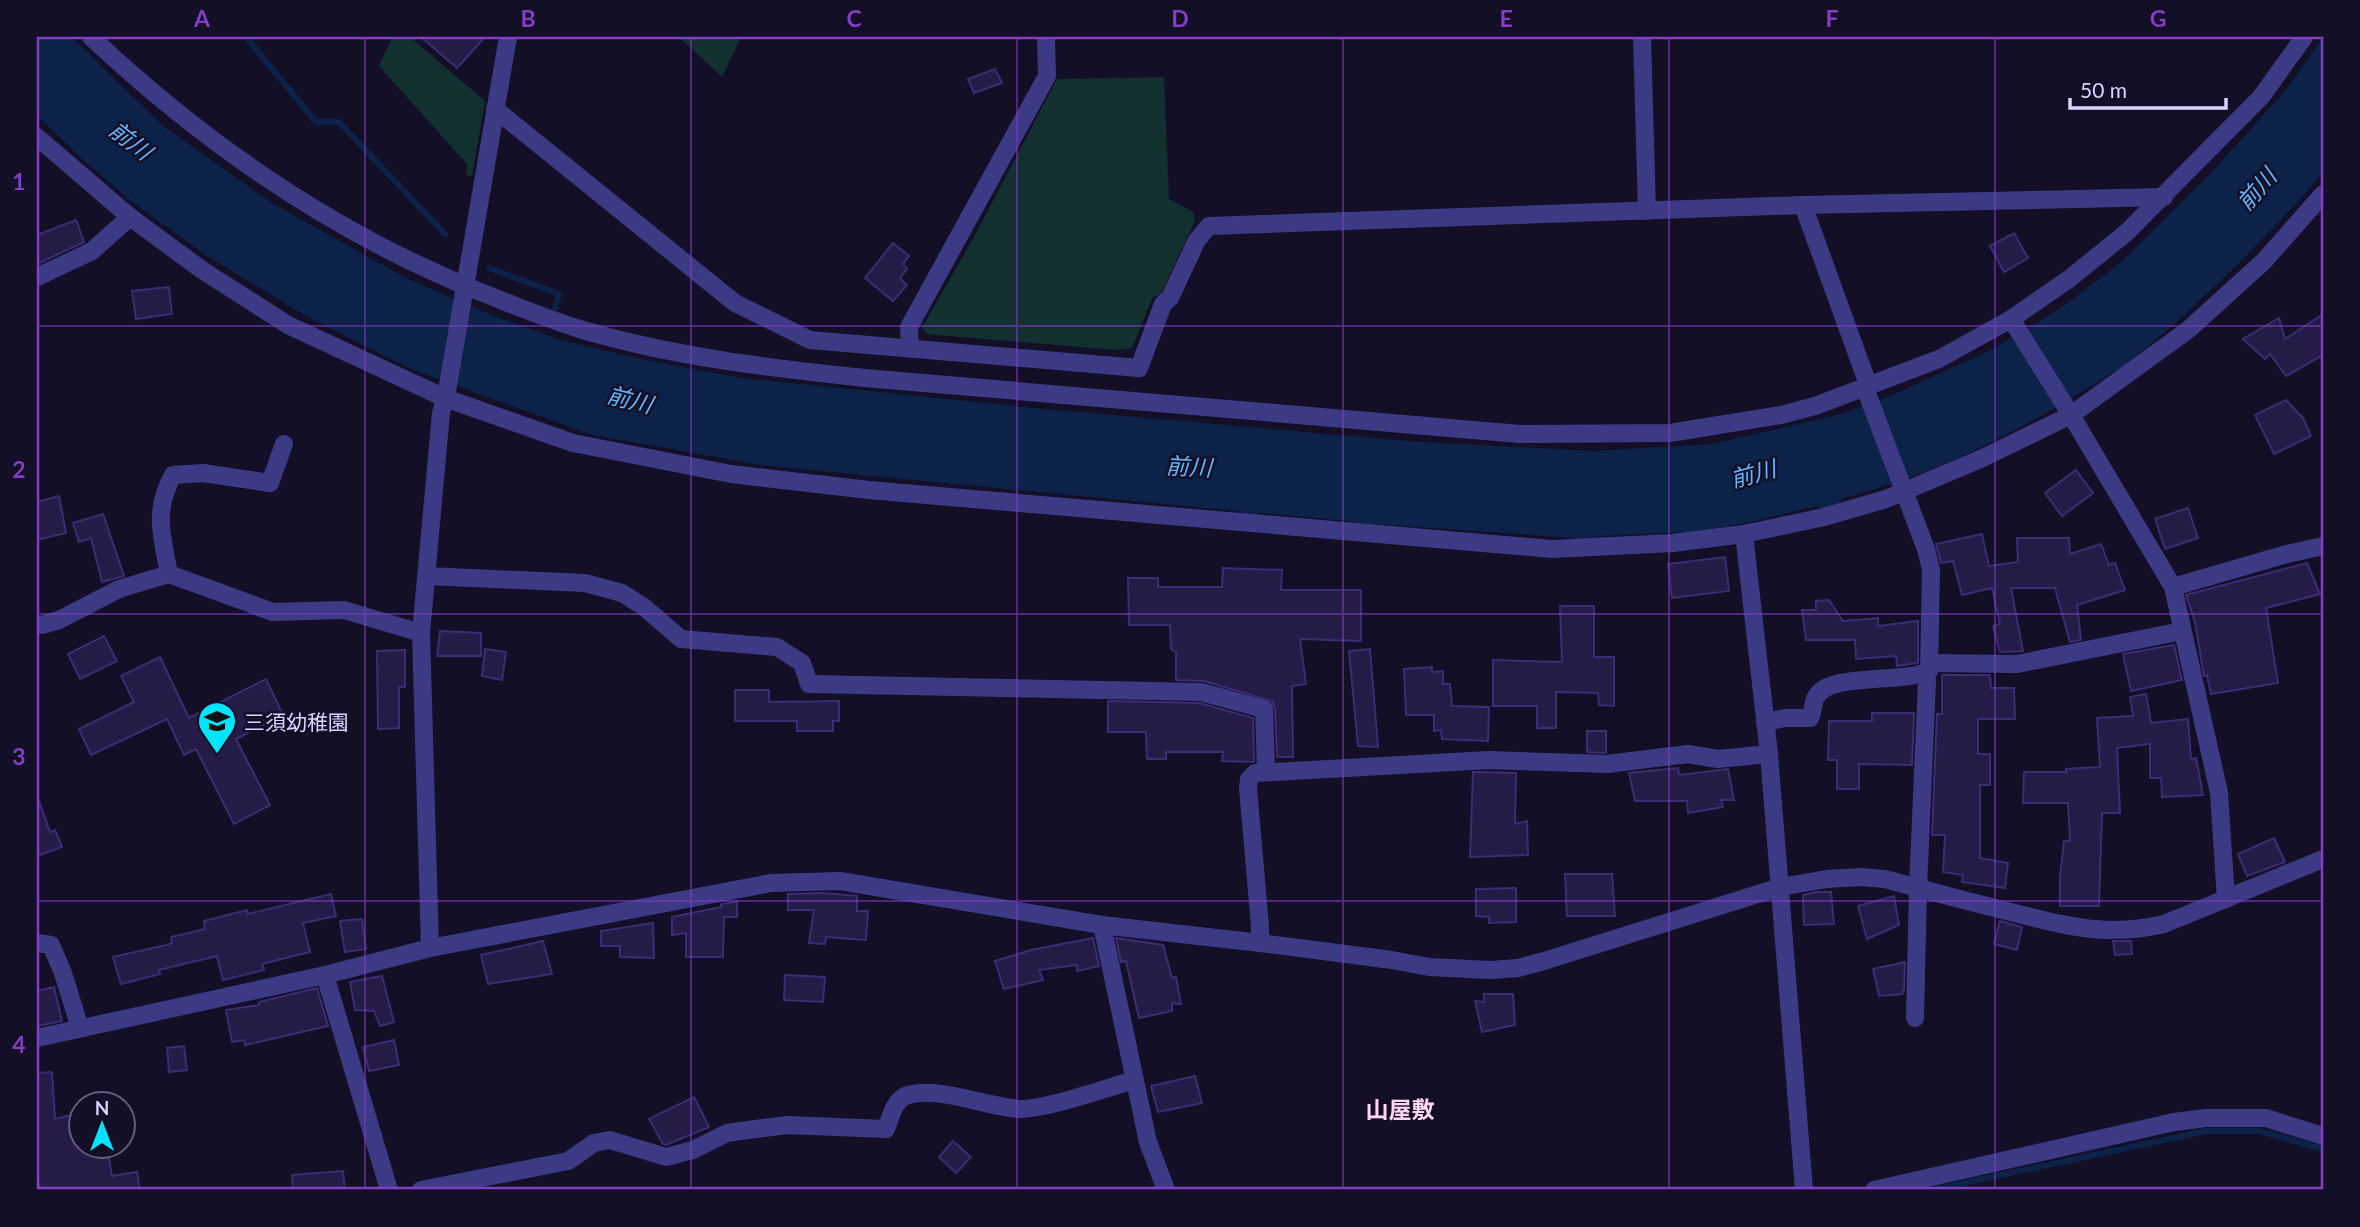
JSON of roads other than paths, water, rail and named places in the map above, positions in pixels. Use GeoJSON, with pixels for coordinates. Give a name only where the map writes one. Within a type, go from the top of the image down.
{"type":"FeatureCollection","features":[{"type":"Feature","properties":{"kind":"street"},"geometry":{"type":"LineString","coordinates":[[91,37],[143,86],[228,153],[286,193],[369,241],[463,290],[584,331],[666,350],[771,368],[1520,434],[1670,433],[1781,415],[1868,390],[2014,323],[2126,233],[2164,197],[2261,97],[2304,37]]}},
{"type":"Feature","properties":{"kind":"street"},"geometry":{"type":"LineString","coordinates":[[430,948],[421,633],[441,413],[508,37]]}},
{"type":"Feature","properties":{"kind":"street"},"geometry":{"type":"LineString","coordinates":[[910,349],[909,327],[1047,76],[1046,37]]}},
{"type":"Feature","properties":{"kind":"street"},"geometry":{"type":"LineString","coordinates":[[1642,37],[1647,211]]}},
{"type":"Feature","properties":{"kind":"street"},"geometry":{"type":"LineString","coordinates":[[495,109],[735,303],[810,340],[1139,368],[1163,304],[1170,298],[1197,240],[1209,226],[1803,205],[2164,197]]}},
{"type":"Feature","properties":{"kind":"street"},"geometry":{"type":"LineString","coordinates":[[37,137],[130,217],[202,270],[288,325],[446,395],[573,443],[731,474],[869,490],[1552,549],[1673,543],[1744,534],[1824,517],[1985,457],[2068,409],[2188,330],[2264,261],[2323,194]]}},
{"type":"Feature","properties":{"kind":"street"},"geometry":{"type":"LineString","coordinates":[[1803,205],[1926,549],[1931,570],[1915,1018]]}},
{"type":"Feature","properties":{"kind":"street"},"geometry":{"type":"LineString","coordinates":[[37,277],[92,251],[130,217]]}},
{"type":"Feature","properties":{"kind":"street"},"geometry":{"type":"LineString","coordinates":[[2014,323],[2173,587],[2220,793],[2226,899]]}},
{"type":"Feature","properties":{"kind":"street"},"geometry":{"type":"LineString","coordinates":[[169,574],[160,524],[163,494],[173,475],[203,473],[270,483],[284,444]]}},
{"type":"Feature","properties":{"kind":"street"},"geometry":{"type":"LineString","coordinates":[[1744,534],[1769,754],[1804,1190]]}},
{"type":"Feature","properties":{"kind":"street"},"geometry":{"type":"LineString","coordinates":[[2173,587],[2287,554],[2323,547]]}},
{"type":"Feature","properties":{"kind":"street"},"geometry":{"type":"LineString","coordinates":[[38,621],[59,620],[118,589],[169,574],[272,612],[344,610],[421,633]]}},
{"type":"Feature","properties":{"kind":"street"},"geometry":{"type":"LineString","coordinates":[[427,576],[585,583],[604,587],[622,593],[644,607],[681,639],[777,647],[802,663],[809,684],[1201,692],[1264,709],[1266,771]]}},
{"type":"Feature","properties":{"kind":"street"},"geometry":{"type":"LineString","coordinates":[[1765,722],[1785,718],[1811,718],[1816,696],[1830,684],[1928,668],[2017,664],[2182,631]]}},
{"type":"Feature","properties":{"kind":"street"},"geometry":{"type":"LineString","coordinates":[[1260,943],[1248,788],[1249,779],[1255,773],[1489,760],[1607,764],[1688,754],[1718,759],[1769,754]]}},
{"type":"Feature","properties":{"kind":"street"},"geometry":{"type":"LineString","coordinates":[[37,1038],[326,975],[430,948],[771,883],[840,881],[1102,925],[1260,943],[1429,967],[1490,970],[1518,968],[1780,887],[1861,877],[1885,879],[2061,925],[2108,932],[2138,930],[2164,924],[2323,859]]}},
{"type":"Feature","properties":{"kind":"street"},"geometry":{"type":"LineString","coordinates":[[1102,925],[1148,1142],[1166,1190]]}},
{"type":"Feature","properties":{"kind":"street"},"geometry":{"type":"LineString","coordinates":[[37,943],[51,945],[80,1028]]}},
{"type":"Feature","properties":{"kind":"street"},"geometry":{"type":"LineString","coordinates":[[326,975],[388,1190]]}},
{"type":"Feature","properties":{"kind":"street"},"geometry":{"type":"LineString","coordinates":[[421,1190],[568,1161],[594,1143],[610,1140],[666,1157],[693,1150],[727,1133],[764,1128],[788,1125],[886,1129],[896,1104],[905,1096],[923,1092],[1020,1109],[1135,1080]]}},
{"type":"Feature","properties":{"kind":"street"},"geometry":{"type":"LineString","coordinates":[[1874,1190],[2174,1122],[2216,1118],[2266,1118],[2323,1136]]}},
{"type":"Feature","properties":{"kind":"water","name":"前川"},"geometry":{"type":"Polygon","coordinates":[[[37,37],[72,37],[162,125],[272,203],[406,278],[494,316],[561,340],[636,358],[742,378],[1044,409],[1407,441],[1593,451],[1712,444],[1841,414],[1892,395],[1991,350],[2058,310],[2119,264],[2208,176],[2286,90],[2323,37],[2323,172],[2235,267],[2134,358],[2135,361],[2120,374],[2115,371],[1997,440],[1922,473],[1841,499],[1840,506],[1822,512],[1817,506],[1696,532],[1596,536],[1596,541],[1578,541],[1575,538],[1374,524],[1351,526],[1349,521],[1258,513],[1256,517],[1240,516],[1238,511],[760,465],[592,435],[408,368],[306,316],[207,256],[131,201],[85,162],[37,115],[37,37]]]}},
{"type":"Feature","properties":{"kind":"waterway"},"geometry":{"type":"LineString","coordinates":[[246,37],[316,122],[339,122],[445,234]]}},
{"type":"Feature","properties":{"kind":"waterway"},"geometry":{"type":"LineString","coordinates":[[489,268],[559,294],[555,308]]}},
{"type":"Feature","properties":{"kind":"waterway"},"geometry":{"type":"LineString","coordinates":[[1931,1190],[2206,1131],[2259,1131],[2323,1149]]}},
{"type":"Feature","properties":{"kind":"place","name":"三須幼稚園"},"geometry":{"type":"Point","coordinates":[217,755]}},
{"type":"Feature","properties":{"kind":"district","name":"山屋敷"},"geometry":{"type":"Point","coordinates":[1400,1109]}}]}
